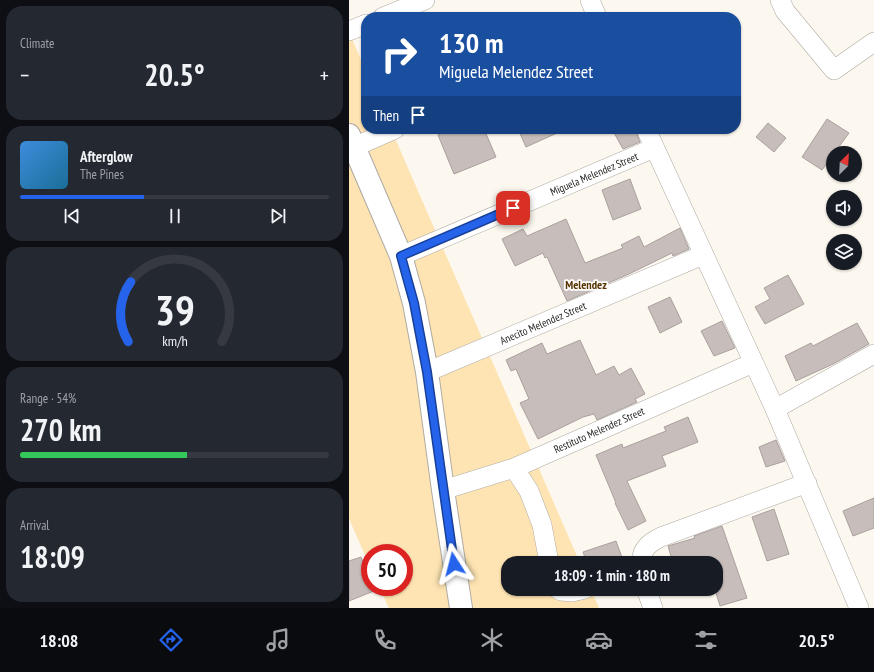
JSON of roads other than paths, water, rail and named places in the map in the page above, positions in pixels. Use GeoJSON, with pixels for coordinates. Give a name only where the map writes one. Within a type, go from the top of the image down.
{"type":"FeatureCollection","features":[{"type":"Feature","properties":{"kind":"main road"},"geometry":{"type":"LineString","coordinates":[[352,141],[401,256],[414,303],[427,372],[461,608]]}},
{"type":"Feature","properties":{"kind":"street"},"geometry":{"type":"LineString","coordinates":[[395,12],[425,0]]}},
{"type":"Feature","properties":{"kind":"street"},"geometry":{"type":"LineString","coordinates":[[590,0],[595,12]]}},
{"type":"Feature","properties":{"kind":"street"},"geometry":{"type":"LineString","coordinates":[[780,0],[785,11],[834,70],[874,42]]}},
{"type":"Feature","properties":{"kind":"street"},"geometry":{"type":"LineString","coordinates":[[349,30],[361,26]]}},
{"type":"Feature","properties":{"kind":"street"},"geometry":{"type":"LineString","coordinates":[[352,141],[377,134]]}},
{"type":"Feature","properties":{"kind":"street"},"geometry":{"type":"LineString","coordinates":[[648,134],[775,408],[859,608]]}},
{"type":"Feature","properties":{"kind":"street","name":"Miguela Melendez Street"},"geometry":{"type":"LineString","coordinates":[[401,256],[654,148]]}},
{"type":"Feature","properties":{"kind":"street","name":"Anecito Melendez Street"},"geometry":{"type":"LineString","coordinates":[[427,372],[703,255]]}},
{"type":"Feature","properties":{"kind":"street"},"geometry":{"type":"LineString","coordinates":[[775,408],[872,359]]}},
{"type":"Feature","properties":{"kind":"street","name":"Restituto Melendez Street"},"geometry":{"type":"LineString","coordinates":[[443,490],[514,468],[753,363]]}},
{"type":"Feature","properties":{"kind":"street"},"geometry":{"type":"LineString","coordinates":[[514,468],[529,491],[540,518],[548,556]]}},
{"type":"Feature","properties":{"kind":"street"},"geometry":{"type":"LineString","coordinates":[[642,556],[648,544],[661,537],[807,483]]}},
{"type":"Feature","properties":{"kind":"street"},"geometry":{"type":"LineString","coordinates":[[649,596],[653,608]]}},
{"type":"Feature","properties":{"kind":"district","name":"Melendez"},"geometry":{"type":"Point","coordinates":[586,285]}}]}
